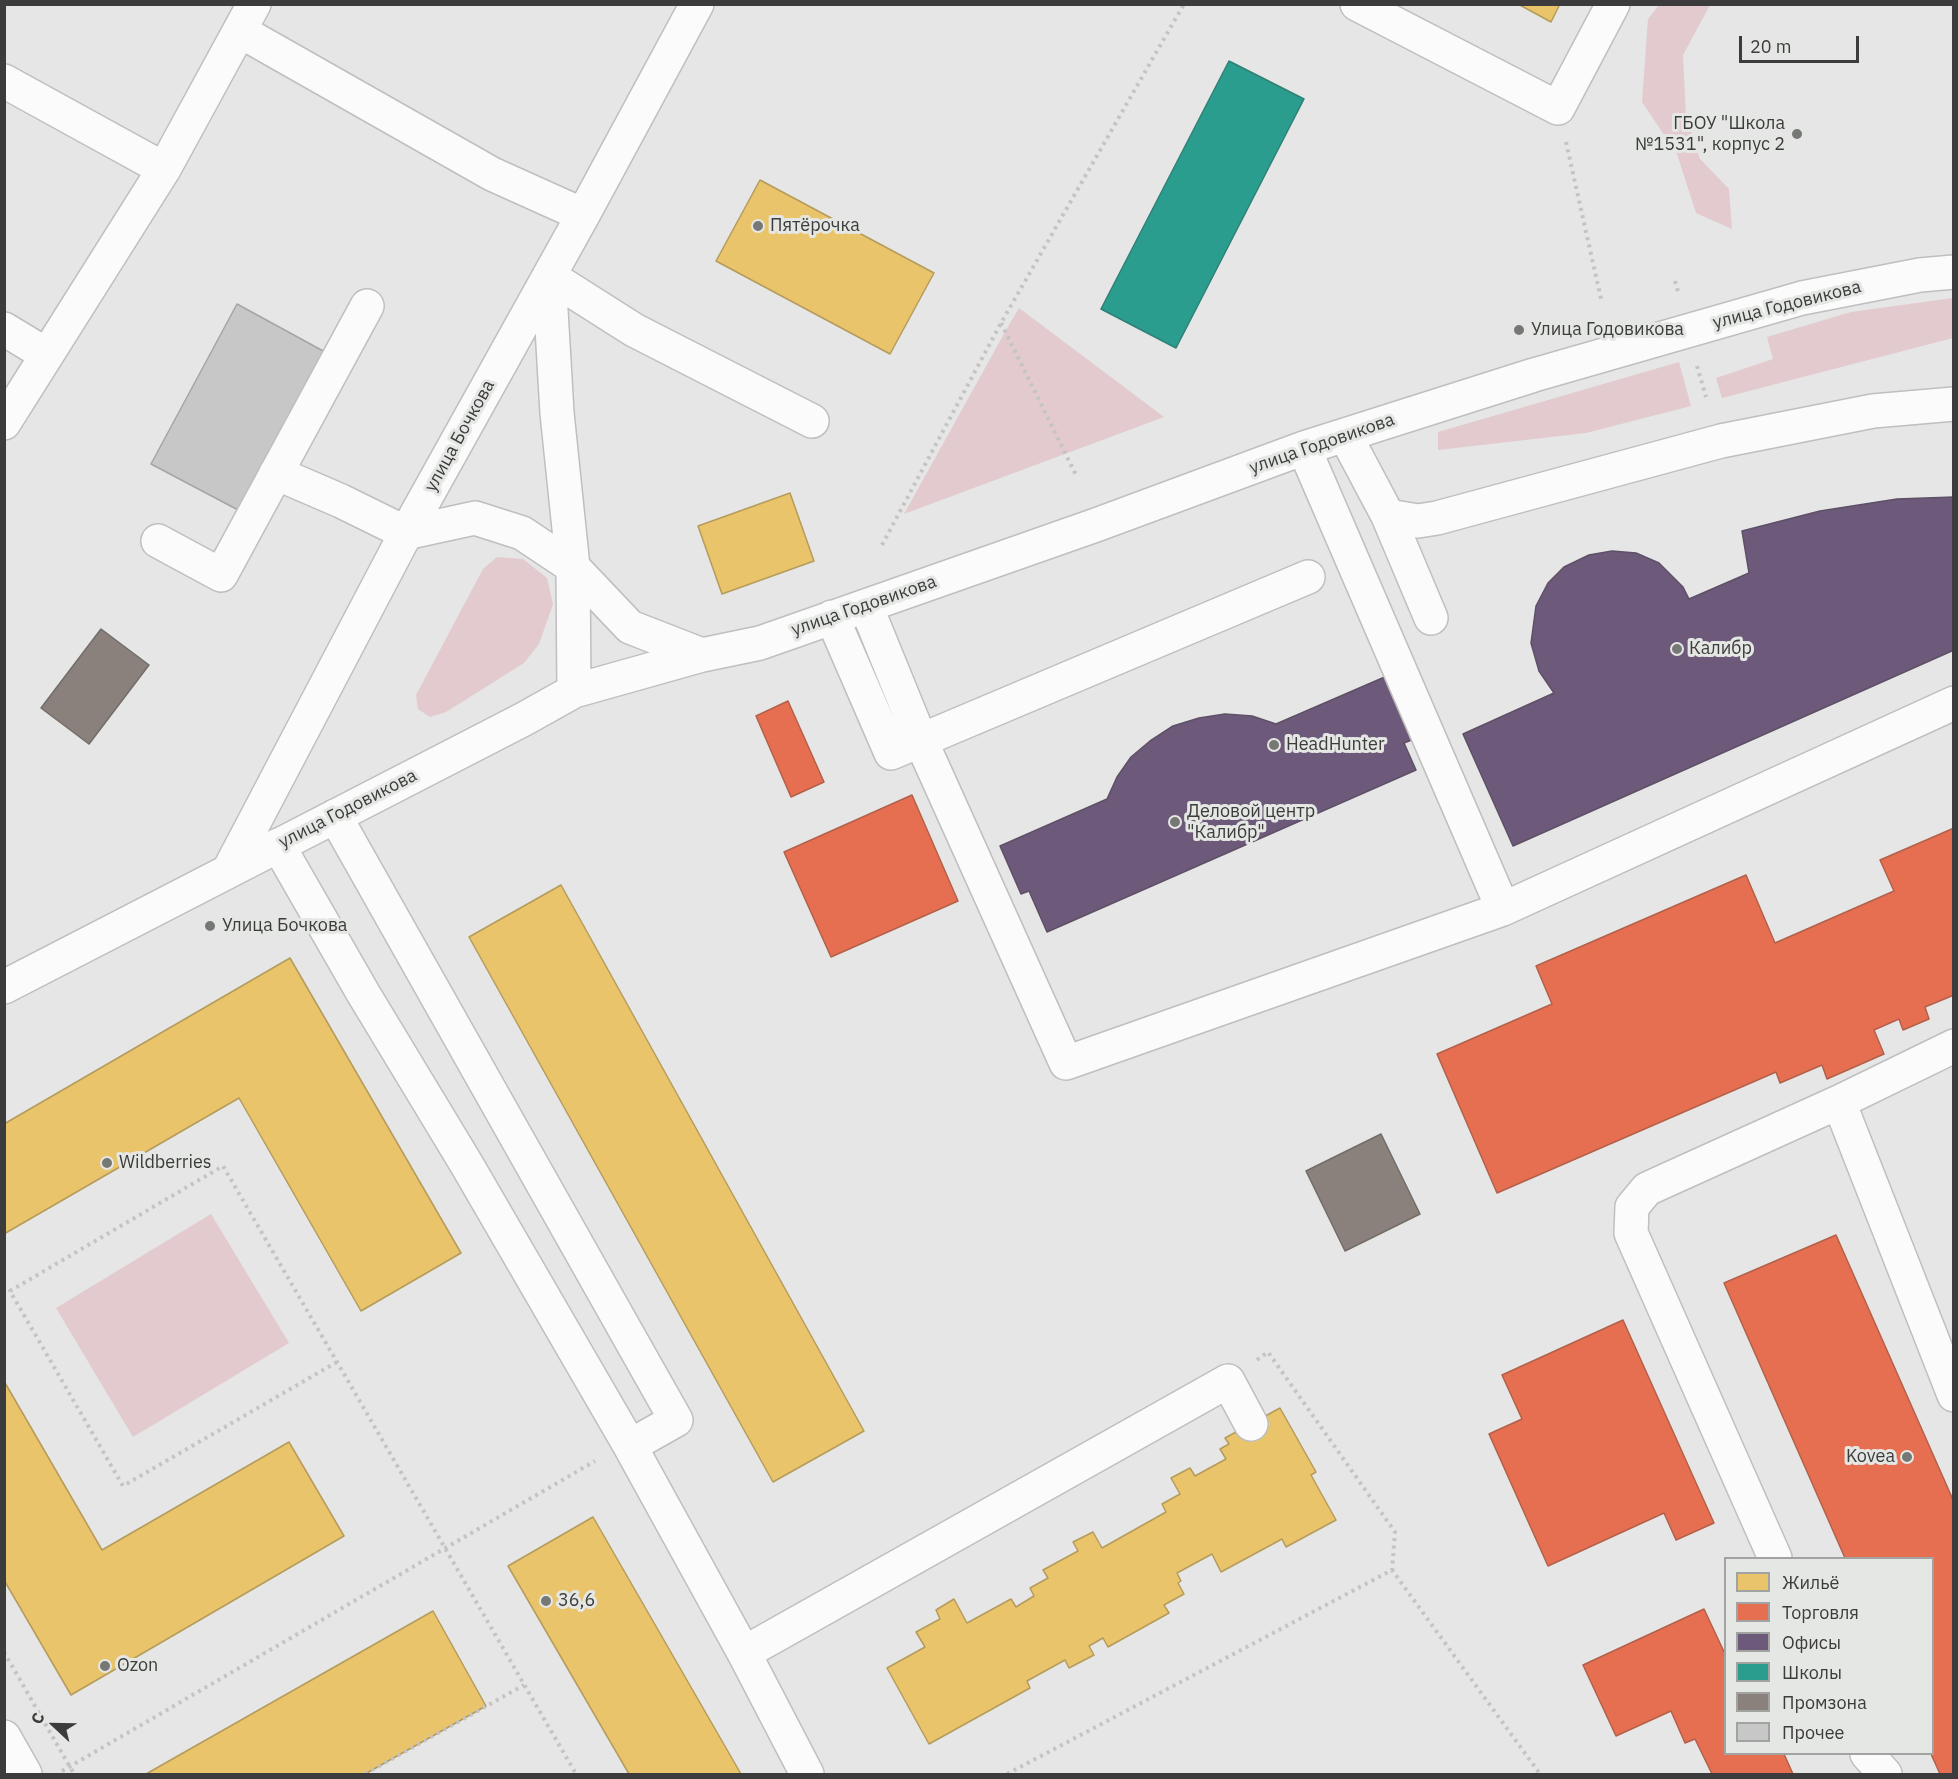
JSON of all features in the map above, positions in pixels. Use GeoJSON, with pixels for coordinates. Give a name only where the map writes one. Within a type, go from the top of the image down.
{"type":"FeatureCollection","features":[{"type":"Feature","properties":{"kind":"street","name":"улица Бочкова"},"geometry":{"type":"LineString","coordinates":[[229,870],[406,533],[583,215],[697,4]]}},
{"type":"Feature","properties":{"kind":"street"},"geometry":{"type":"LineString","coordinates":[[1357,4],[1558,108],[1613,4]]}},
{"type":"Feature","properties":{"kind":"street"},"geometry":{"type":"LineString","coordinates":[[4,423],[164,169],[247,18],[492,174],[583,215]]}},
{"type":"Feature","properties":{"kind":"street"},"geometry":{"type":"LineString","coordinates":[[4,81],[164,169]]}},
{"type":"Feature","properties":{"kind":"street","name":"улица Годовикова"},"geometry":{"type":"LineString","coordinates":[[4,987],[524,719],[574,691],[702,655],[760,643],[1096,525],[1304,448],[1534,375],[1802,298],[1920,275],[1953,273]]}},
{"type":"Feature","properties":{"kind":"street"},"geometry":{"type":"LineString","coordinates":[[549,276],[633,330],[812,421]]}},
{"type":"Feature","properties":{"kind":"street"},"geometry":{"type":"LineString","coordinates":[[549,276],[557,413],[573,567],[574,691]]}},
{"type":"Feature","properties":{"kind":"street"},"geometry":{"type":"LineString","coordinates":[[158,541],[221,575],[367,306]]}},
{"type":"Feature","properties":{"kind":"street"},"geometry":{"type":"LineString","coordinates":[[4,329],[47,356]]}},
{"type":"Feature","properties":{"kind":"street"},"geometry":{"type":"LineString","coordinates":[[1388,516],[1418,522],[1721,441],[1873,411],[1953,405]]}},
{"type":"Feature","properties":{"kind":"street"},"geometry":{"type":"LineString","coordinates":[[1345,435],[1388,516],[1431,618]]}},
{"type":"Feature","properties":{"kind":"street"},"geometry":{"type":"LineString","coordinates":[[1304,448],[1503,909]]}},
{"type":"Feature","properties":{"kind":"street"},"geometry":{"type":"LineString","coordinates":[[276,473],[341,501],[406,533],[475,518],[522,533],[573,567],[630,627],[702,655]]}},
{"type":"Feature","properties":{"kind":"street"},"geometry":{"type":"LineString","coordinates":[[832,617],[891,753],[1308,578]]}},
{"type":"Feature","properties":{"kind":"street"},"geometry":{"type":"LineString","coordinates":[[866,606],[921,741],[1066,1064],[1503,909],[1953,703]]}},
{"type":"Feature","properties":{"kind":"street"},"geometry":{"type":"LineString","coordinates":[[335,816],[676,1420],[630,1446]]}},
{"type":"Feature","properties":{"kind":"street"},"geometry":{"type":"LineString","coordinates":[[278,845],[630,1446],[744,1653],[807,1774]]}},
{"type":"Feature","properties":{"kind":"street"},"geometry":{"type":"LineString","coordinates":[[1776,1557],[1631,1233],[1632,1207],[1647,1189],[1839,1102],[1953,1046]]}},
{"type":"Feature","properties":{"kind":"street"},"geometry":{"type":"LineString","coordinates":[[1839,1102],[1953,1395]]}},
{"type":"Feature","properties":{"kind":"street"},"geometry":{"type":"LineString","coordinates":[[744,1653],[1227,1381],[1251,1424]]}},
{"type":"Feature","properties":{"kind":"street"},"geometry":{"type":"LineString","coordinates":[[4,1737],[25,1774]]}},
{"type":"Feature","properties":{"kind":"street"},"geometry":{"type":"LineString","coordinates":[[1856,1774],[1857,1755]]}},
{"type":"Feature","properties":{"kind":"street"},"geometry":{"type":"LineString","coordinates":[[1868,1755],[1885,1774]]}},
{"type":"Feature","properties":{"kind":"path"},"geometry":{"type":"LineString","coordinates":[[882,545],[1001,322],[1184,4]]}},
{"type":"Feature","properties":{"kind":"path"},"geometry":{"type":"LineString","coordinates":[[1558,108],[1601,299]]}},
{"type":"Feature","properties":{"kind":"path"},"geometry":{"type":"LineString","coordinates":[[1001,322],[1076,476]]}},
{"type":"Feature","properties":{"kind":"path"},"geometry":{"type":"LineString","coordinates":[[337,1362],[123,1486],[10,1291],[224,1166],[576,1774]]}},
{"type":"Feature","properties":{"kind":"path"},"geometry":{"type":"LineString","coordinates":[[1227,1381],[1269,1352],[1395,1532],[1392,1570],[1540,1774]]}},
{"type":"Feature","properties":{"kind":"path"},"geometry":{"type":"LineString","coordinates":[[56,1774],[612,1450],[630,1446]]}},
{"type":"Feature","properties":{"kind":"path"},"geometry":{"type":"LineString","coordinates":[[1007,1774],[1392,1570]]}},
{"type":"Feature","properties":{"kind":"path"},"geometry":{"type":"LineString","coordinates":[[4,1652],[74,1774]]}},
{"type":"Feature","properties":{"kind":"path"},"geometry":{"type":"LineString","coordinates":[[365,1774],[524,1685]]}},
{"type":"Feature","properties":{"kind":"shaded area"},"geometry":{"type":"Polygon","coordinates":[[[1659,5],[1710,5],[1683,55],[1686,117],[1700,159],[1729,189],[1732,229],[1696,213],[1677,154],[1642,102],[1648,19],[1659,5]]]}},
{"type":"Feature","properties":{"kind":"shaded area"},"geometry":{"type":"Polygon","coordinates":[[[1953,298],[1953,338],[1722,398],[1716,378],[1773,359],[1767,337],[1851,312],[1953,298]]]}},
{"type":"Feature","properties":{"kind":"shaded area"},"geometry":{"type":"Polygon","coordinates":[[[1019,308],[1164,417],[904,514],[1005,332],[1019,308]]]}},
{"type":"Feature","properties":{"kind":"shaded area"},"geometry":{"type":"Polygon","coordinates":[[[1679,362],[1691,406],[1586,433],[1438,450],[1438,432],[1679,362]]]}},
{"type":"Feature","properties":{"kind":"shaded area"},"geometry":{"type":"Polygon","coordinates":[[[497,557],[523,559],[547,578],[553,604],[539,644],[524,663],[446,712],[430,717],[418,709],[416,695],[483,569],[497,557]]]}},
{"type":"Feature","properties":{"kind":"shaded area"},"geometry":{"type":"Polygon","coordinates":[[[211,1214],[289,1343],[133,1437],[56,1308],[211,1214]]]}},
{"type":"Feature","properties":{"kind":"building: Жильё"},"geometry":{"type":"Polygon","coordinates":[[[1518,4],[1560,4],[1551,22],[1518,4]]]}},
{"type":"Feature","properties":{"kind":"building: Жильё"},"geometry":{"type":"Polygon","coordinates":[[[760,180],[934,273],[890,354],[716,261],[760,180]]]}},
{"type":"Feature","properties":{"kind":"building: Жильё"},"geometry":{"type":"Polygon","coordinates":[[[790,493],[814,561],[722,594],[698,526],[790,493]]]}},
{"type":"Feature","properties":{"kind":"building: Жильё"},"geometry":{"type":"Polygon","coordinates":[[[561,885],[864,1431],[773,1482],[469,937],[561,885]]]}},
{"type":"Feature","properties":{"kind":"building: Жильё"},"geometry":{"type":"Polygon","coordinates":[[[290,958],[461,1253],[361,1311],[239,1098],[4,1234],[4,1124],[290,958]]]}},
{"type":"Feature","properties":{"kind":"building: Жильё"},"geometry":{"type":"Polygon","coordinates":[[[4,1381],[102,1550],[289,1442],[344,1536],[71,1695],[4,1580],[4,1381]]]}},
{"type":"Feature","properties":{"kind":"building: Жильё"},"geometry":{"type":"Polygon","coordinates":[[[1280,1408],[1316,1472],[1311,1475],[1336,1520],[1286,1547],[1282,1539],[1221,1572],[1212,1554],[1177,1573],[1181,1581],[1178,1583],[1184,1594],[1164,1605],[1169,1613],[1108,1647],[1103,1638],[1089,1646],[1094,1655],[1069,1668],[1065,1660],[1027,1681],[1030,1688],[929,1744],[887,1668],[925,1647],[916,1632],[940,1619],[936,1610],[954,1599],[967,1623],[1011,1599],[1016,1607],[1034,1596],[1030,1588],[1048,1578],[1043,1570],[1078,1551],[1073,1542],[1093,1532],[1102,1548],[1166,1512],[1162,1504],[1180,1494],[1171,1478],[1190,1468],[1195,1476],[1226,1459],[1220,1449],[1229,1444],[1225,1438],[1280,1408]]]}},
{"type":"Feature","properties":{"kind":"building: Жильё"},"geometry":{"type":"Polygon","coordinates":[[[593,1517],[741,1774],[629,1774],[508,1566],[593,1517]]]}},
{"type":"Feature","properties":{"kind":"building: Жильё"},"geometry":{"type":"Polygon","coordinates":[[[433,1611],[486,1706],[365,1774],[146,1774],[433,1611]]]}},
{"type":"Feature","properties":{"kind":"building: Торговля"},"geometry":{"type":"Polygon","coordinates":[[[788,701],[824,782],[791,797],[756,716],[788,701]]]}},
{"type":"Feature","properties":{"kind":"building: Торговля"},"geometry":{"type":"Polygon","coordinates":[[[912,795],[958,901],[831,957],[784,852],[912,795]]]}},
{"type":"Feature","properties":{"kind":"building: Торговля"},"geometry":{"type":"Polygon","coordinates":[[[1954,828],[1954,995],[1925,1007],[1929,1019],[1903,1030],[1899,1019],[1874,1030],[1884,1054],[1827,1079],[1822,1065],[1780,1083],[1776,1072],[1497,1193],[1437,1054],[1552,1004],[1536,966],[1746,875],[1775,943],[1894,891],[1880,860],[1954,828]]]}},
{"type":"Feature","properties":{"kind":"building: Торговля"},"geometry":{"type":"Polygon","coordinates":[[[1836,1235],[1954,1502],[1954,1774],[1940,1774],[1931,1755],[1934,1755],[1934,1557],[1845,1557],[1724,1283],[1836,1235]]]}},
{"type":"Feature","properties":{"kind":"building: Торговля"},"geometry":{"type":"Polygon","coordinates":[[[1623,1320],[1714,1523],[1676,1540],[1664,1513],[1548,1566],[1489,1434],[1522,1419],[1502,1375],[1623,1320]]]}},
{"type":"Feature","properties":{"kind":"building: Торговля"},"geometry":{"type":"Polygon","coordinates":[[[1704,1609],[1724,1652],[1724,1755],[1784,1755],[1793,1774],[1712,1774],[1695,1739],[1685,1743],[1671,1711],[1616,1736],[1583,1665],[1704,1609]]]}},
{"type":"Feature","properties":{"kind":"building: Офисы"},"geometry":{"type":"Polygon","coordinates":[[[1954,497],[1954,650],[1513,846],[1463,734],[1554,693],[1539,671],[1531,643],[1536,606],[1548,583],[1564,567],[1589,555],[1612,551],[1636,553],[1659,563],[1683,587],[1689,599],[1749,573],[1742,531],[1820,511],[1897,499],[1954,497]]]}},
{"type":"Feature","properties":{"kind":"building: Офисы","name":"Деловой центр \"Калибр\""},"geometry":{"type":"Polygon","coordinates":[[[1387,676],[1414,739],[1404,743],[1416,770],[1047,932],[1029,891],[1021,894],[1000,846],[1107,799],[1117,777],[1131,757],[1173,726],[1199,718],[1225,714],[1252,716],[1276,724],[1387,676]]]}},
{"type":"Feature","properties":{"kind":"building: Школы"},"geometry":{"type":"Polygon","coordinates":[[[1229,61],[1304,99],[1176,348],[1101,309],[1229,61]]]}},
{"type":"Feature","properties":{"kind":"building: Промзона"},"geometry":{"type":"Polygon","coordinates":[[[101,629],[149,665],[89,744],[41,708],[101,629]]]}},
{"type":"Feature","properties":{"kind":"building: Промзона"},"geometry":{"type":"Polygon","coordinates":[[[1381,1134],[1420,1214],[1345,1251],[1306,1171],[1381,1134]]]}},
{"type":"Feature","properties":{"kind":"building: Прочее"},"geometry":{"type":"Polygon","coordinates":[[[237,304],[325,352],[240,511],[151,464],[237,304]]]}},
{"type":"Feature","properties":{"kind":"place","name":"ГБОУ \"Школа №1531\", корпус 2"},"geometry":{"type":"Point","coordinates":[1797,134]}},
{"type":"Feature","properties":{"kind":"place","name":"Пятёрочка"},"geometry":{"type":"Point","coordinates":[758,226]}},
{"type":"Feature","properties":{"kind":"place","name":"Улица Годовикова"},"geometry":{"type":"Point","coordinates":[1519,330]}},
{"type":"Feature","properties":{"kind":"place","name":"Калибр"},"geometry":{"type":"Point","coordinates":[1677,649]}},
{"type":"Feature","properties":{"kind":"place","name":"HeadHunter"},"geometry":{"type":"Point","coordinates":[1274,745]}},
{"type":"Feature","properties":{"kind":"place","name":"Деловой центр \"Калибр\""},"geometry":{"type":"Point","coordinates":[1175,822]}},
{"type":"Feature","properties":{"kind":"place","name":"Улица Бочкова"},"geometry":{"type":"Point","coordinates":[210,926]}},
{"type":"Feature","properties":{"kind":"place","name":"Wildberries"},"geometry":{"type":"Point","coordinates":[107,1163]}},
{"type":"Feature","properties":{"kind":"place","name":"Kovea"},"geometry":{"type":"Point","coordinates":[1907,1457]}},
{"type":"Feature","properties":{"kind":"place","name":"36,6"},"geometry":{"type":"Point","coordinates":[546,1601]}},
{"type":"Feature","properties":{"kind":"place","name":"Ozon"},"geometry":{"type":"Point","coordinates":[105,1666]}}]}
